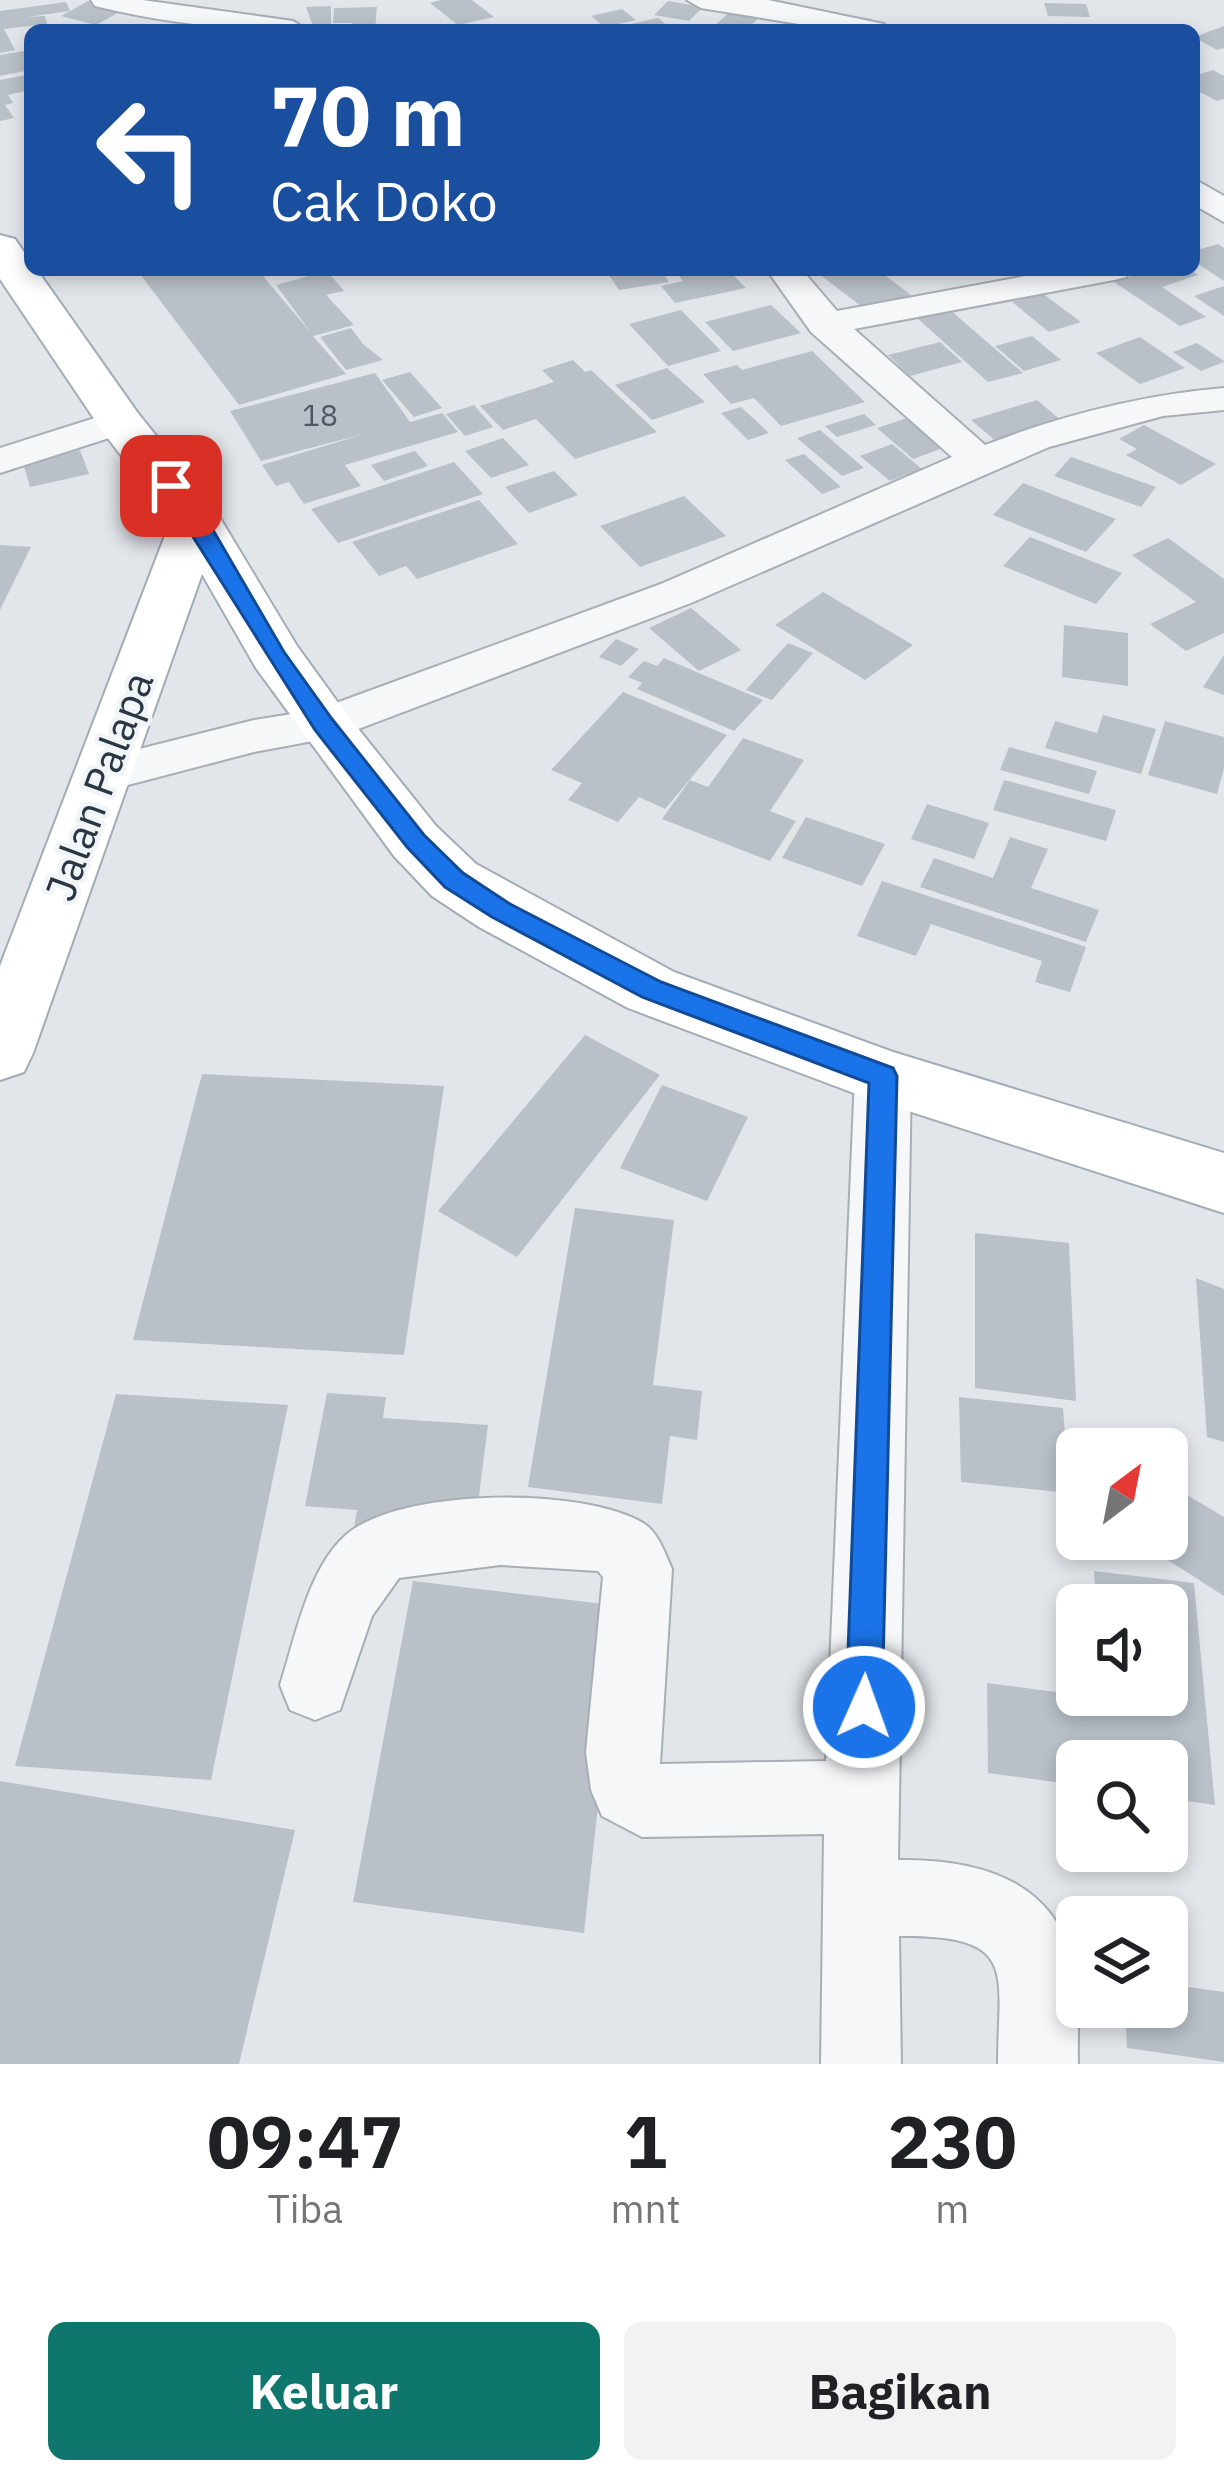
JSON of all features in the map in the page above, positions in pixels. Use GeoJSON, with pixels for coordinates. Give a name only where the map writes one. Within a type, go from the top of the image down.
{"type":"FeatureCollection","features":[{"type":"Feature","properties":{"kind":"main road"},"geometry":{"type":"LineString","coordinates":[[0,248],[120,422],[196,518],[275,656],[416,841],[454,880],[651,989],[883,1076],[1224,1184]]}},
{"type":"Feature","properties":{"kind":"main road","name":"Jalan Palapa"},"geometry":{"type":"LineString","coordinates":[[0,1053],[196,518]]}},
{"type":"Feature","properties":{"kind":"street"},"geometry":{"type":"LineString","coordinates":[[105,0],[244,24]]}},
{"type":"Feature","properties":{"kind":"street"},"geometry":{"type":"LineString","coordinates":[[701,0],[848,24]]}},
{"type":"Feature","properties":{"kind":"street"},"geometry":{"type":"LineString","coordinates":[[1200,199],[1217,227]]}},
{"type":"Feature","properties":{"kind":"street"},"geometry":{"type":"LineString","coordinates":[[788,276],[824,324],[865,365],[980,461]]}},
{"type":"Feature","properties":{"kind":"street"},"geometry":{"type":"LineString","coordinates":[[824,324],[1082,276]]}},
{"type":"Feature","properties":{"kind":"street"},"geometry":{"type":"LineString","coordinates":[[106,774],[254,736],[324,724],[723,574],[980,461],[1140,408],[1224,399]]}},
{"type":"Feature","properties":{"kind":"street"},"geometry":{"type":"LineString","coordinates":[[0,460],[120,422]]}},
{"type":"Feature","properties":{"kind":"street"},"geometry":{"type":"LineString","coordinates":[[861,2064],[861,1797],[883,1076]]}},
{"type":"Feature","properties":{"kind":"street"},"geometry":{"type":"LineString","coordinates":[[315,1684],[332,1630],[361,1568],[377,1553],[420,1539],[562,1532],[600,1538],[623,1548],[638,1569],[622,1752],[628,1790],[641,1800],[658,1801],[861,1797]]}},
{"type":"Feature","properties":{"kind":"street"},"geometry":{"type":"LineString","coordinates":[[861,1898],[977,1901],[1014,1925],[1033,1953],[1038,2064]]}},
{"type":"Feature","properties":{"kind":"building"},"geometry":{"type":"Polygon","coordinates":[[[472,0],[494,17],[457,24],[430,3],[472,0]]]}},
{"type":"Feature","properties":{"kind":"building"},"geometry":{"type":"Polygon","coordinates":[[[88,1],[123,10],[98,24],[61,16],[88,1]]]}},
{"type":"Feature","properties":{"kind":"building"},"geometry":{"type":"Polygon","coordinates":[[[668,1],[703,7],[689,21],[654,15],[668,1]]]}},
{"type":"Feature","properties":{"kind":"building"},"geometry":{"type":"Polygon","coordinates":[[[66,2],[70,11],[27,17],[45,16],[47,24],[4,29],[15,50],[0,53],[0,11],[66,2]]]}},
{"type":"Feature","properties":{"kind":"building"},"geometry":{"type":"Polygon","coordinates":[[[1044,3],[1086,4],[1090,17],[1048,16],[1044,3]]]}},
{"type":"Feature","properties":{"kind":"building"},"geometry":{"type":"Polygon","coordinates":[[[331,6],[331,24],[312,24],[306,7],[331,6]]]}},
{"type":"Feature","properties":{"kind":"building"},"geometry":{"type":"Polygon","coordinates":[[[377,7],[376,24],[333,23],[334,8],[377,7]]]}},
{"type":"Feature","properties":{"kind":"building"},"geometry":{"type":"Polygon","coordinates":[[[734,8],[763,14],[752,24],[716,24],[734,8]]]}},
{"type":"Feature","properties":{"kind":"building"},"geometry":{"type":"Polygon","coordinates":[[[622,9],[636,20],[601,24],[591,16],[622,9]]]}},
{"type":"Feature","properties":{"kind":"building"},"geometry":{"type":"Polygon","coordinates":[[[658,18],[665,24],[630,24],[658,18]]]}},
{"type":"Feature","properties":{"kind":"building"},"geometry":{"type":"Polygon","coordinates":[[[1224,26],[1224,48],[1217,50],[1200,40],[1200,35],[1224,26]]]}},
{"type":"Feature","properties":{"kind":"building"},"geometry":{"type":"Polygon","coordinates":[[[24,51],[24,71],[0,76],[0,55],[24,51]]]}},
{"type":"Feature","properties":{"kind":"building"},"geometry":{"type":"Polygon","coordinates":[[[1213,70],[1224,76],[1224,99],[1217,101],[1200,92],[1200,74],[1213,70]]]}},
{"type":"Feature","properties":{"kind":"building"},"geometry":{"type":"Polygon","coordinates":[[[24,75],[24,91],[8,95],[13,103],[5,105],[14,118],[0,121],[0,80],[24,75]]]}},
{"type":"Feature","properties":{"kind":"building"},"geometry":{"type":"Polygon","coordinates":[[[1218,244],[1224,248],[1224,281],[1200,265],[1200,249],[1218,244]]]}},
{"type":"Feature","properties":{"kind":"building"},"geometry":{"type":"Polygon","coordinates":[[[142,276],[263,276],[311,333],[276,285],[309,276],[331,276],[344,291],[326,295],[354,325],[313,336],[346,374],[239,405],[142,276]]]}},
{"type":"Feature","properties":{"kind":"building"},"geometry":{"type":"Polygon","coordinates":[[[610,276],[665,276],[669,282],[619,290],[610,276]]]}},
{"type":"Feature","properties":{"kind":"building"},"geometry":{"type":"Polygon","coordinates":[[[679,276],[734,276],[746,288],[675,303],[661,286],[683,281],[679,276]]]}},
{"type":"Feature","properties":{"kind":"building"},"geometry":{"type":"Polygon","coordinates":[[[822,276],[886,276],[911,295],[866,310],[822,276]]]}},
{"type":"Feature","properties":{"kind":"building"},"geometry":{"type":"Polygon","coordinates":[[[1132,276],[1195,276],[1162,287],[1206,317],[1180,326],[1114,282],[1132,276]]]}},
{"type":"Feature","properties":{"kind":"building"},"geometry":{"type":"Polygon","coordinates":[[[1224,286],[1224,316],[1194,296],[1224,286]]]}},
{"type":"Feature","properties":{"kind":"building"},"geometry":{"type":"Polygon","coordinates":[[[1042,293],[1081,322],[1049,332],[1012,302],[1042,293]]]}},
{"type":"Feature","properties":{"kind":"building"},"geometry":{"type":"Polygon","coordinates":[[[771,305],[801,333],[733,351],[705,322],[771,305]]]}},
{"type":"Feature","properties":{"kind":"building"},"geometry":{"type":"Polygon","coordinates":[[[949,309],[1023,373],[988,382],[916,317],[949,309]]]}},
{"type":"Feature","properties":{"kind":"building"},"geometry":{"type":"Polygon","coordinates":[[[681,310],[721,351],[668,366],[629,324],[681,310]]]}},
{"type":"Feature","properties":{"kind":"building"},"geometry":{"type":"Polygon","coordinates":[[[351,328],[383,360],[346,370],[320,337],[351,328]]]}},
{"type":"Feature","properties":{"kind":"building"},"geometry":{"type":"Polygon","coordinates":[[[1032,336],[1061,360],[1024,371],[995,346],[1032,336]]]}},
{"type":"Feature","properties":{"kind":"building"},"geometry":{"type":"Polygon","coordinates":[[[1140,337],[1185,368],[1140,384],[1096,353],[1140,337]]]}},
{"type":"Feature","properties":{"kind":"building"},"geometry":{"type":"Polygon","coordinates":[[[940,342],[962,362],[910,376],[888,355],[940,342]]]}},
{"type":"Feature","properties":{"kind":"building"},"geometry":{"type":"Polygon","coordinates":[[[1197,343],[1224,362],[1201,371],[1173,352],[1197,343]]]}},
{"type":"Feature","properties":{"kind":"building"},"geometry":{"type":"Polygon","coordinates":[[[812,351],[865,402],[781,426],[754,398],[731,404],[703,374],[737,365],[742,370],[812,351]]]}},
{"type":"Feature","properties":{"kind":"building"},"geometry":{"type":"Polygon","coordinates":[[[573,360],[585,372],[591,370],[657,432],[575,459],[536,419],[503,430],[480,406],[554,382],[542,370],[573,360]]]}},
{"type":"Feature","properties":{"kind":"building"},"geometry":{"type":"Polygon","coordinates":[[[667,368],[705,402],[652,420],[615,385],[667,368]]]}},
{"type":"Feature","properties":{"kind":"building"},"geometry":{"type":"Polygon","coordinates":[[[410,372],[442,408],[414,417],[382,380],[410,372]]]}},
{"type":"Feature","properties":{"kind":"building"},"geometry":{"type":"Polygon","coordinates":[[[375,373],[410,422],[442,413],[458,432],[345,465],[361,486],[304,504],[289,482],[276,486],[262,465],[367,433],[261,461],[230,411],[375,373]]]}},
{"type":"Feature","properties":{"kind":"building"},"geometry":{"type":"Polygon","coordinates":[[[1037,400],[1062,421],[997,442],[971,420],[1037,400]]]}},
{"type":"Feature","properties":{"kind":"building"},"geometry":{"type":"Polygon","coordinates":[[[474,405],[493,427],[465,436],[446,414],[474,405]]]}},
{"type":"Feature","properties":{"kind":"building"},"geometry":{"type":"Polygon","coordinates":[[[741,407],[769,433],[748,440],[721,413],[741,407]]]}},
{"type":"Feature","properties":{"kind":"building"},"geometry":{"type":"Polygon","coordinates":[[[864,414],[876,425],[837,437],[825,426],[864,414]]]}},
{"type":"Feature","properties":{"kind":"building"},"geometry":{"type":"Polygon","coordinates":[[[910,417],[946,447],[913,459],[877,428],[910,417]]]}},
{"type":"Feature","properties":{"kind":"building"},"geometry":{"type":"Polygon","coordinates":[[[1144,425],[1216,464],[1181,485],[1126,455],[1137,449],[1119,439],[1144,425]]]}},
{"type":"Feature","properties":{"kind":"building"},"geometry":{"type":"Polygon","coordinates":[[[820,430],[864,468],[842,476],[797,438],[820,430]]]}},
{"type":"Feature","properties":{"kind":"building"},"geometry":{"type":"Polygon","coordinates":[[[503,438],[529,465],[491,478],[465,451],[503,438]]]}},
{"type":"Feature","properties":{"kind":"building"},"geometry":{"type":"Polygon","coordinates":[[[892,444],[922,469],[890,481],[860,456],[892,444]]]}},
{"type":"Feature","properties":{"kind":"building"},"geometry":{"type":"Polygon","coordinates":[[[80,450],[89,474],[30,487],[23,463],[80,450]]]}},
{"type":"Feature","properties":{"kind":"building"},"geometry":{"type":"Polygon","coordinates":[[[415,451],[428,466],[384,481],[371,465],[415,451]]]}},
{"type":"Feature","properties":{"kind":"building"},"geometry":{"type":"Polygon","coordinates":[[[804,454],[841,487],[822,494],[785,460],[804,454]]]}},
{"type":"Feature","properties":{"kind":"building"},"geometry":{"type":"Polygon","coordinates":[[[1071,457],[1156,487],[1141,507],[1054,476],[1071,457]]]}},
{"type":"Feature","properties":{"kind":"building"},"geometry":{"type":"Polygon","coordinates":[[[454,462],[483,494],[338,543],[311,509],[454,462]]]}},
{"type":"Feature","properties":{"kind":"building"},"geometry":{"type":"Polygon","coordinates":[[[554,471],[578,495],[529,513],[505,487],[554,471]]]}},
{"type":"Feature","properties":{"kind":"building"},"geometry":{"type":"Polygon","coordinates":[[[1023,483],[1116,519],[1086,552],[993,515],[1023,483]]]}},
{"type":"Feature","properties":{"kind":"building"},"geometry":{"type":"Polygon","coordinates":[[[684,496],[726,536],[640,567],[600,526],[684,496]]]}},
{"type":"Feature","properties":{"kind":"building"},"geometry":{"type":"Polygon","coordinates":[[[479,500],[518,544],[417,579],[406,566],[379,576],[352,542],[479,500]]]}},
{"type":"Feature","properties":{"kind":"building"},"geometry":{"type":"Polygon","coordinates":[[[1030,537],[1122,573],[1096,604],[1003,566],[1030,537]]]}},
{"type":"Feature","properties":{"kind":"building"},"geometry":{"type":"Polygon","coordinates":[[[1168,538],[1224,579],[1224,633],[1186,651],[1150,624],[1196,602],[1132,555],[1168,538]]]}},
{"type":"Feature","properties":{"kind":"building"},"geometry":{"type":"Polygon","coordinates":[[[0,545],[31,547],[0,610],[0,545]]]}},
{"type":"Feature","properties":{"kind":"building"},"geometry":{"type":"Polygon","coordinates":[[[823,592],[913,645],[865,680],[775,625],[823,592]]]}},
{"type":"Feature","properties":{"kind":"building"},"geometry":{"type":"Polygon","coordinates":[[[691,608],[741,650],[699,671],[649,628],[691,608]]]}},
{"type":"Feature","properties":{"kind":"building"},"geometry":{"type":"Polygon","coordinates":[[[1064,625],[1128,633],[1128,686],[1062,677],[1064,625]]]}},
{"type":"Feature","properties":{"kind":"building"},"geometry":{"type":"Polygon","coordinates":[[[616,639],[639,649],[621,666],[599,657],[616,639]]]}},
{"type":"Feature","properties":{"kind":"building"},"geometry":{"type":"Polygon","coordinates":[[[788,643],[813,653],[772,700],[746,690],[788,643]]]}},
{"type":"Feature","properties":{"kind":"building"},"geometry":{"type":"Polygon","coordinates":[[[1224,655],[1224,695],[1203,687],[1224,655]]]}},
{"type":"Feature","properties":{"kind":"building"},"geometry":{"type":"Polygon","coordinates":[[[664,658],[763,700],[734,731],[637,689],[642,683],[628,677],[644,661],[657,666],[664,658]]]}},
{"type":"Feature","properties":{"kind":"building"},"geometry":{"type":"Polygon","coordinates":[[[623,692],[727,735],[665,809],[639,797],[618,822],[568,800],[582,783],[551,770],[623,692]]]}},
{"type":"Feature","properties":{"kind":"building"},"geometry":{"type":"Polygon","coordinates":[[[1103,715],[1156,729],[1141,774],[1045,748],[1055,721],[1097,733],[1103,715]]]}},
{"type":"Feature","properties":{"kind":"building"},"geometry":{"type":"Polygon","coordinates":[[[1165,721],[1224,737],[1224,768],[1217,794],[1148,775],[1165,721]]]}},
{"type":"Feature","properties":{"kind":"building"},"geometry":{"type":"Polygon","coordinates":[[[743,738],[804,760],[770,811],[796,821],[770,861],[662,819],[690,780],[708,787],[743,738]]]}},
{"type":"Feature","properties":{"kind":"building"},"geometry":{"type":"Polygon","coordinates":[[[1009,747],[1097,771],[1089,794],[1000,770],[1009,747]]]}},
{"type":"Feature","properties":{"kind":"building"},"geometry":{"type":"Polygon","coordinates":[[[1004,780],[1116,810],[1106,841],[993,810],[1004,780]]]}},
{"type":"Feature","properties":{"kind":"building"},"geometry":{"type":"Polygon","coordinates":[[[927,804],[989,823],[974,859],[911,839],[927,804]]]}},
{"type":"Feature","properties":{"kind":"building"},"geometry":{"type":"Polygon","coordinates":[[[806,817],[885,844],[862,886],[782,858],[806,817]]]}},
{"type":"Feature","properties":{"kind":"building"},"geometry":{"type":"Polygon","coordinates":[[[1010,837],[1048,849],[1031,888],[1099,910],[1086,942],[920,887],[934,858],[993,878],[1010,837]]]}},
{"type":"Feature","properties":{"kind":"building"},"geometry":{"type":"Polygon","coordinates":[[[882,881],[1086,947],[1070,992],[1035,982],[1042,961],[931,924],[916,956],[857,936],[882,881]]]}},
{"type":"Feature","properties":{"kind":"building"},"geometry":{"type":"Polygon","coordinates":[[[585,1035],[660,1075],[517,1257],[438,1211],[585,1035]]]}},
{"type":"Feature","properties":{"kind":"building"},"geometry":{"type":"Polygon","coordinates":[[[202,1074],[444,1086],[404,1355],[133,1340],[202,1074]]]}},
{"type":"Feature","properties":{"kind":"building"},"geometry":{"type":"Polygon","coordinates":[[[662,1085],[748,1117],[707,1201],[620,1168],[662,1085]]]}},
{"type":"Feature","properties":{"kind":"building"},"geometry":{"type":"Polygon","coordinates":[[[575,1208],[674,1220],[653,1385],[702,1391],[697,1440],[670,1436],[662,1504],[528,1487],[575,1208]]]}},
{"type":"Feature","properties":{"kind":"building"},"geometry":{"type":"Polygon","coordinates":[[[975,1233],[1069,1243],[1076,1401],[975,1388],[975,1233]]]}},
{"type":"Feature","properties":{"kind":"building"},"geometry":{"type":"Polygon","coordinates":[[[1196,1278],[1224,1289],[1224,1442],[1207,1437],[1196,1278]]]}},
{"type":"Feature","properties":{"kind":"building"},"geometry":{"type":"Polygon","coordinates":[[[327,1393],[386,1397],[383,1418],[488,1425],[476,1519],[353,1533],[357,1510],[305,1506],[327,1393]]]}},
{"type":"Feature","properties":{"kind":"building"},"geometry":{"type":"Polygon","coordinates":[[[116,1394],[288,1405],[211,1780],[15,1766],[116,1394]]]}},
{"type":"Feature","properties":{"kind":"building"},"geometry":{"type":"Polygon","coordinates":[[[959,1397],[1063,1408],[1064,1428],[1056,1428],[1056,1492],[961,1482],[959,1397]]]}},
{"type":"Feature","properties":{"kind":"building"},"geometry":{"type":"Polygon","coordinates":[[[1188,1496],[1224,1517],[1224,1596],[1168,1560],[1188,1560],[1188,1496]]]}},
{"type":"Feature","properties":{"kind":"building"},"geometry":{"type":"Polygon","coordinates":[[[1094,1571],[1194,1583],[1215,1805],[1188,1801],[1188,1740],[1056,1740],[1056,1782],[988,1773],[987,1683],[1056,1692],[1056,1716],[1188,1716],[1188,1584],[1095,1584],[1094,1571]]]}},
{"type":"Feature","properties":{"kind":"building"},"geometry":{"type":"Polygon","coordinates":[[[413,1581],[620,1606],[584,1933],[353,1902],[413,1581]]]}},
{"type":"Feature","properties":{"kind":"building"},"geometry":{"type":"Polygon","coordinates":[[[0,1781],[295,1830],[239,2064],[0,2064],[0,1781]]]}},
{"type":"Feature","properties":{"kind":"building"},"geometry":{"type":"Polygon","coordinates":[[[1188,1987],[1224,1992],[1224,2062],[1127,2048],[1126,2028],[1188,2028],[1188,1987]]]}},
{"type":"Feature","properties":{"kind":"route"},"geometry":{"type":"LineString","coordinates":[[171,486],[196,518],[275,656],[416,841],[454,880],[651,989],[883,1076],[864,1707]]}}]}
